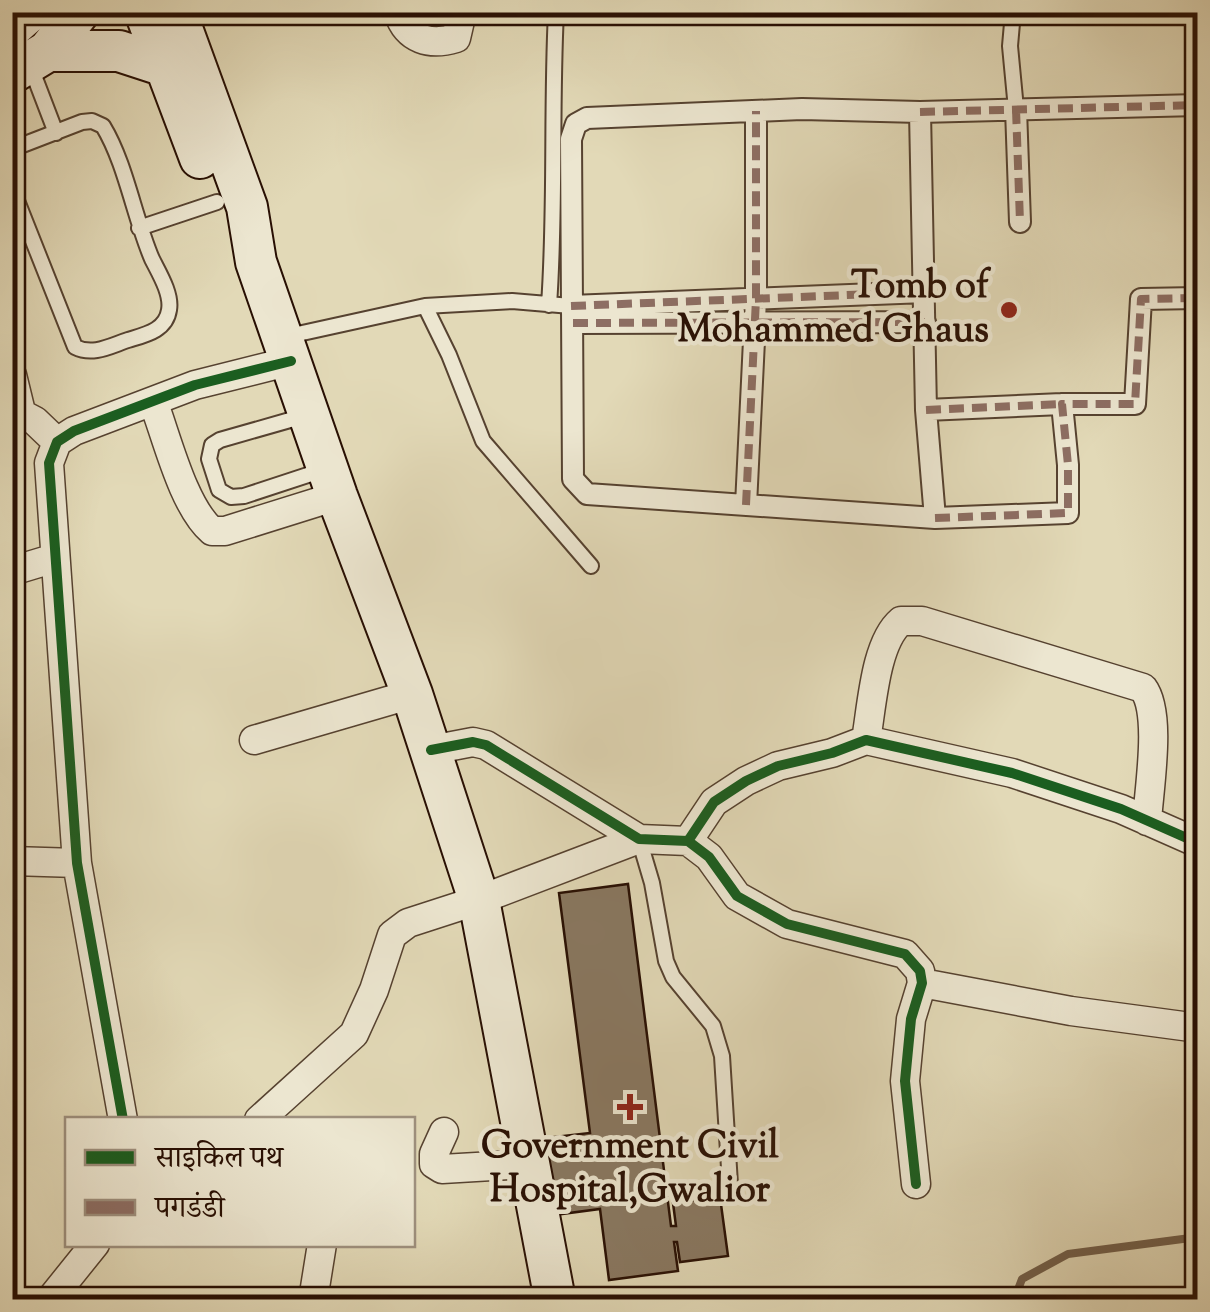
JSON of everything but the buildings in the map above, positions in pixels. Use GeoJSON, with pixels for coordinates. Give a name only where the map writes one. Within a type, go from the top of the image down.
{"type":"FeatureCollection","features":[{"type":"Feature","properties":{"kind":"main road"},"geometry":{"type":"LineString","coordinates":[[12,27],[29,12]]}},
{"type":"Feature","properties":{"kind":"main road"},"geometry":{"type":"LineString","coordinates":[[30,63],[79,12]]}},
{"type":"Feature","properties":{"kind":"main road"},"geometry":{"type":"LineString","coordinates":[[144,12],[224,220],[256,262]]}},
{"type":"Feature","properties":{"kind":"main road"},"geometry":{"type":"LineString","coordinates":[[176,12],[247,206],[256,262],[332,482],[412,694],[479,900],[554,1300]]}},
{"type":"Feature","properties":{"kind":"main road"},"geometry":{"type":"LineString","coordinates":[[30,63],[119,51],[165,66]]}},
{"type":"Feature","properties":{"kind":"street"},"geometry":{"type":"LineString","coordinates":[[398,12],[408,34],[420,40],[445,41],[456,38],[462,12]]}},
{"type":"Feature","properties":{"kind":"street"},"geometry":{"type":"LineString","coordinates":[[1062,404],[1068,512],[936,518],[587,494],[573,479],[570,139],[576,124],[588,118],[756,111],[1198,106]]}},
{"type":"Feature","properties":{"kind":"street"},"geometry":{"type":"LineString","coordinates":[[1016,109],[1020,222]]}},
{"type":"Feature","properties":{"kind":"street"},"geometry":{"type":"LineString","coordinates":[[746,505],[756,299],[756,111]]}},
{"type":"Feature","properties":{"kind":"street"},"geometry":{"type":"LineString","coordinates":[[920,112],[926,410],[936,518]]}},
{"type":"Feature","properties":{"kind":"street"},"geometry":{"type":"LineString","coordinates":[[572,315],[756,299],[926,292]]}},
{"type":"Feature","properties":{"kind":"street"},"geometry":{"type":"LineString","coordinates":[[926,410],[1135,404],[1141,299],[1198,298]]}},
{"type":"Feature","properties":{"kind":"street"},"geometry":{"type":"LineString","coordinates":[[572,315],[925,322]]}},
{"type":"Feature","properties":{"kind":"street"},"geometry":{"type":"LineString","coordinates":[[122,1117],[77,863],[49,462],[57,442],[74,431],[287,349]]}},
{"type":"Feature","properties":{"kind":"street"},"geometry":{"type":"LineString","coordinates":[[12,375],[17,410],[57,442]]}},
{"type":"Feature","properties":{"kind":"street"},"geometry":{"type":"LineString","coordinates":[[153,401],[189,496],[212,532],[225,531],[332,482]]}},
{"type":"Feature","properties":{"kind":"street"},"geometry":{"type":"LineString","coordinates":[[12,571],[56,558]]}},
{"type":"Feature","properties":{"kind":"street"},"geometry":{"type":"LineString","coordinates":[[866,740],[890,631],[901,622],[940,626],[1143,688],[1151,698],[1152,728],[1147,821]]}},
{"type":"Feature","properties":{"kind":"street"},"geometry":{"type":"LineString","coordinates":[[254,740],[412,694]]}},
{"type":"Feature","properties":{"kind":"street"},"geometry":{"type":"LineString","coordinates":[[688,841],[714,802],[746,780],[778,766],[866,740],[1012,773],[1121,809],[1198,843]]}},
{"type":"Feature","properties":{"kind":"street"},"geometry":{"type":"LineString","coordinates":[[431,750],[473,742],[486,746],[639,839]]}},
{"type":"Feature","properties":{"kind":"street"},"geometry":{"type":"LineString","coordinates":[[271,1116],[354,1034],[392,935],[408,923],[639,839],[688,841],[709,858],[737,896],[752,907],[787,924],[905,954],[920,970],[922,984],[910,1019],[905,1081],[916,1184]]}},
{"type":"Feature","properties":{"kind":"street"},"geometry":{"type":"LineString","coordinates":[[12,860],[77,863]]}},
{"type":"Feature","properties":{"kind":"street"},"geometry":{"type":"LineString","coordinates":[[922,984],[1071,1011],[1198,1028]]}},
{"type":"Feature","properties":{"kind":"street"},"geometry":{"type":"LineString","coordinates":[[444,1132],[434,1154],[434,1164],[442,1168],[529,1164]]}},
{"type":"Feature","properties":{"kind":"street"},"geometry":{"type":"LineString","coordinates":[[50,1300],[94,1247]]}},
{"type":"Feature","properties":{"kind":"street"},"geometry":{"type":"LineString","coordinates":[[313,1300],[322,1247]]}},
{"type":"Feature","properties":{"kind":"lane"},"geometry":{"type":"LineString","coordinates":[[549,304],[554,239],[552,88],[556,12]]}},
{"type":"Feature","properties":{"kind":"lane"},"geometry":{"type":"LineString","coordinates":[[1013,12],[1010,46],[1016,109]]}},
{"type":"Feature","properties":{"kind":"lane"},"geometry":{"type":"LineString","coordinates":[[30,63],[56,134]]}},
{"type":"Feature","properties":{"kind":"lane"},"geometry":{"type":"LineString","coordinates":[[12,149],[82,122],[104,126],[139,228],[168,294],[170,308],[165,322],[155,332],[97,350],[75,347],[12,188]]}},
{"type":"Feature","properties":{"kind":"lane"},"geometry":{"type":"LineString","coordinates":[[139,228],[217,202]]}},
{"type":"Feature","properties":{"kind":"lane"},"geometry":{"type":"LineString","coordinates":[[287,349],[425,306],[512,301],[549,304],[572,315]]}},
{"type":"Feature","properties":{"kind":"lane"},"geometry":{"type":"LineString","coordinates":[[425,306],[450,356],[483,441],[590,566]]}},
{"type":"Feature","properties":{"kind":"lane"},"geometry":{"type":"LineString","coordinates":[[311,414],[220,440],[212,445],[214,474],[219,490],[231,497],[332,482]]}},
{"type":"Feature","properties":{"kind":"lane"},"geometry":{"type":"LineString","coordinates":[[639,839],[652,883],[666,961],[673,977],[713,1026],[722,1056],[730,1184]]}},
{"type":"Feature","properties":{"kind":"lane"},"geometry":{"type":"LineString","coordinates":[[1183,1300],[1198,1297]]}},
{"type":"Feature","properties":{"kind":"waterway"},"geometry":{"type":"LineString","coordinates":[[1014,1300],[1022,1279],[1068,1254],[1198,1237]]}},
{"type":"Feature","properties":{"kind":"marked path"},"geometry":{"type":"LineString","coordinates":[[920,112],[1198,105]]}},
{"type":"Feature","properties":{"kind":"marked path"},"geometry":{"type":"LineString","coordinates":[[1016,109],[1020,222]]}},
{"type":"Feature","properties":{"kind":"marked path"},"geometry":{"type":"LineString","coordinates":[[746,505],[756,299],[756,111]]}},
{"type":"Feature","properties":{"kind":"marked path"},"geometry":{"type":"LineString","coordinates":[[571,306],[925,292]]}},
{"type":"Feature","properties":{"kind":"marked path"},"geometry":{"type":"LineString","coordinates":[[935,518],[1068,513],[1062,404],[1135,404],[1141,299],[1198,298]]}},
{"type":"Feature","properties":{"kind":"marked path"},"geometry":{"type":"LineString","coordinates":[[573,323],[925,322]]}},
{"type":"Feature","properties":{"kind":"marked path"},"geometry":{"type":"LineString","coordinates":[[926,410],[1062,404]]}},
{"type":"Feature","properties":{"kind":"cycle path"},"geometry":{"type":"LineString","coordinates":[[122,1117],[77,863],[49,463],[57,442],[74,431],[195,385],[291,361]]}},
{"type":"Feature","properties":{"kind":"cycle path"},"geometry":{"type":"LineString","coordinates":[[688,841],[714,802],[746,781],[778,766],[866,740],[1012,773],[1121,809],[1198,843]]}},
{"type":"Feature","properties":{"kind":"cycle path"},"geometry":{"type":"LineString","coordinates":[[431,750],[473,742],[486,745],[639,839],[688,841],[709,857],[737,896],[787,924],[905,954],[920,971],[922,983],[911,1019],[905,1081],[916,1184]]}},
{"type":"Feature","properties":{"kind":"place","name":"Tomb of Mohammed Ghaus"},"geometry":{"type":"Point","coordinates":[1009,310]}},
{"type":"Feature","properties":{"kind":"place","name":"Government Civil Hospital,Gwalior"},"geometry":{"type":"Point","coordinates":[630,1107]}}]}
